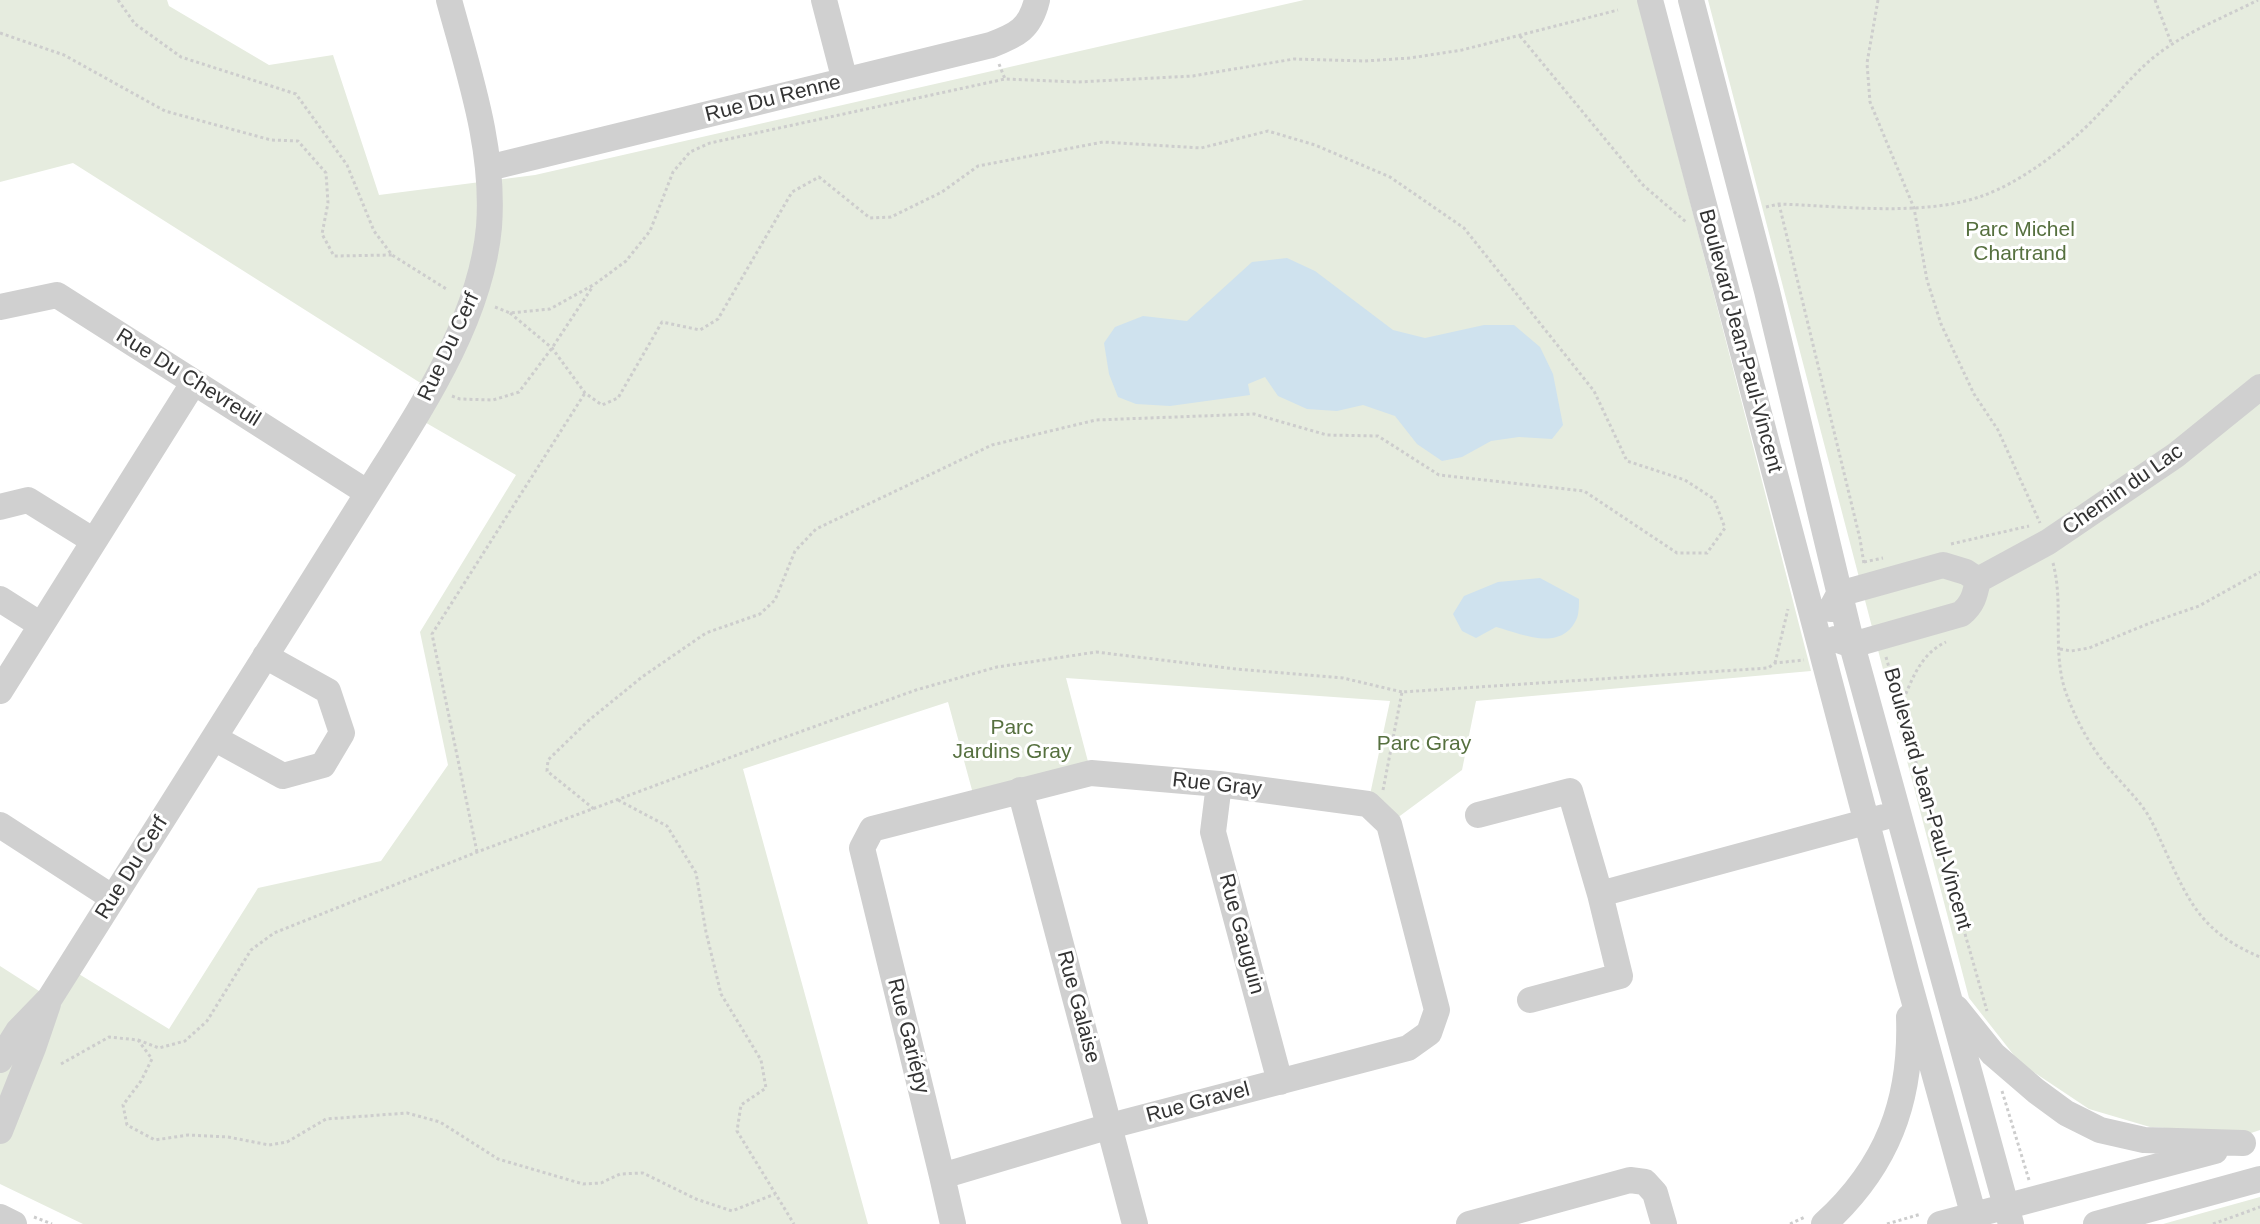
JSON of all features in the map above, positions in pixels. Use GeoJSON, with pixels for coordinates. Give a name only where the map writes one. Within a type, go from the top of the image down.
{"type":"FeatureCollection","features":[{"type":"Feature","properties":{"kind":"street","name":"Rue Du Cerf"},"geometry":{"type":"LineString","coordinates":[[0,1060],[18,1032],[50,998],[214,738],[416,417],[464,323],[480,280],[489,227],[488,168],[482,121],[449,0]]}},
{"type":"Feature","properties":{"kind":"street"},"geometry":{"type":"LineString","coordinates":[[824,0],[845,81]]}},
{"type":"Feature","properties":{"kind":"street","name":"Rue Du Renne"},"geometry":{"type":"LineString","coordinates":[[488,168],[991,45],[1017,35],[1027,24],[1037,0]]}},
{"type":"Feature","properties":{"kind":"street","name":"Boulevard Jean-Paul-Vincent"},"geometry":{"type":"LineString","coordinates":[[1650,0],[1907,975],[1974,1220]]}},
{"type":"Feature","properties":{"kind":"street","name":"Boulevard Jean-Paul-Vincent"},"geometry":{"type":"LineString","coordinates":[[1691,0],[1862,642],[1899,813],[2008,1216]]}},
{"type":"Feature","properties":{"kind":"street","name":"Rue Du Chevreuil"},"geometry":{"type":"LineString","coordinates":[[0,307],[57,295],[368,493]]}},
{"type":"Feature","properties":{"kind":"street"},"geometry":{"type":"LineString","coordinates":[[0,691],[194,382]]}},
{"type":"Feature","properties":{"kind":"street","name":"Chemin du Lac"},"geometry":{"type":"LineString","coordinates":[[1978,580],[2044,533],[2176,455],[2260,387]]}},
{"type":"Feature","properties":{"kind":"street"},"geometry":{"type":"LineString","coordinates":[[0,507],[28,500],[94,541]]}},
{"type":"Feature","properties":{"kind":"street"},"geometry":{"type":"LineString","coordinates":[[1943,565],[1966,572],[1978,580],[1970,607],[1961,614],[1862,642],[1818,634],[1848,592],[1943,565]]}},
{"type":"Feature","properties":{"kind":"street"},"geometry":{"type":"LineString","coordinates":[[0,599],[41,625]]}},
{"type":"Feature","properties":{"kind":"street"},"geometry":{"type":"LineString","coordinates":[[214,738],[283,776],[323,765],[342,733],[328,692],[265,656]]}},
{"type":"Feature","properties":{"kind":"street","name":"Rue Gray"},"geometry":{"type":"LineString","coordinates":[[862,848],[872,829],[1090,773],[1220,784],[1368,804],[1378,812]]}},
{"type":"Feature","properties":{"kind":"street","name":"Rue Gauguin"},"geometry":{"type":"LineString","coordinates":[[1220,784],[1214,832],[1280,1082]]}},
{"type":"Feature","properties":{"kind":"street","name":"Rue Galaise"},"geometry":{"type":"LineString","coordinates":[[1020,790],[1135,1224]]}},
{"type":"Feature","properties":{"kind":"street"},"geometry":{"type":"LineString","coordinates":[[1478,815],[1570,791],[1599,894],[1620,976],[1530,1000]]}},
{"type":"Feature","properties":{"kind":"street","name":"Rue Gravel"},"geometry":{"type":"LineString","coordinates":[[942,1176],[1110,1126],[1408,1048],[1429,1033],[1437,1011],[1389,824],[1378,812]]}},
{"type":"Feature","properties":{"kind":"street","name":"Boulevard Jean-Paul-Vincent"},"geometry":{"type":"LineString","coordinates":[[1867,822],[1899,813]]}},
{"type":"Feature","properties":{"kind":"street"},"geometry":{"type":"LineString","coordinates":[[1599,894],[1867,822]]}},
{"type":"Feature","properties":{"kind":"street"},"geometry":{"type":"LineString","coordinates":[[0,825],[113,898]]}},
{"type":"Feature","properties":{"kind":"street","name":"Rue Gariépy"},"geometry":{"type":"LineString","coordinates":[[862,848],[953,1224]]}},
{"type":"Feature","properties":{"kind":"street"},"geometry":{"type":"LineString","coordinates":[[1824,1224],[1854,1195],[1877,1162],[1893,1129],[1904,1090],[1910,1046],[1907,975]]}},
{"type":"Feature","properties":{"kind":"street","name":"Rue Du Cerf"},"geometry":{"type":"LineString","coordinates":[[0,1131],[50,998]]}},
{"type":"Feature","properties":{"kind":"street"},"geometry":{"type":"LineString","coordinates":[[1950,1001],[1993,1054],[2027,1084],[2067,1113],[2100,1130],[2144,1140],[2251,1141]]}},
{"type":"Feature","properties":{"kind":"street"},"geometry":{"type":"LineString","coordinates":[[1940,1224],[2008,1216],[2035,1200],[2251,1141]]}},
{"type":"Feature","properties":{"kind":"street"},"geometry":{"type":"LineString","coordinates":[[2096,1224],[2260,1179]]}},
{"type":"Feature","properties":{"kind":"street"},"geometry":{"type":"LineString","coordinates":[[1469,1224],[1630,1180],[1645,1182],[1655,1193],[1664,1224]]}},
{"type":"Feature","properties":{"kind":"street"},"geometry":{"type":"LineString","coordinates":[[0,1217],[14,1224]]}},
{"type":"Feature","properties":{"kind":"path"},"geometry":{"type":"LineString","coordinates":[[118,0],[135,24],[181,57],[296,94],[347,165],[375,231],[392,255],[448,290]]}},
{"type":"Feature","properties":{"kind":"path"},"geometry":{"type":"LineString","coordinates":[[1878,0],[1867,63],[1870,102],[1914,208],[1927,280],[1941,324],[1974,394],[1998,430],[2044,533],[2059,584],[2059,649],[2064,688],[2076,716],[2104,764],[2148,815],[2187,897],[2204,921],[2239,948],[2260,957]]}},
{"type":"Feature","properties":{"kind":"path"},"geometry":{"type":"LineString","coordinates":[[2155,0],[2172,45]]}},
{"type":"Feature","properties":{"kind":"path"},"geometry":{"type":"LineString","coordinates":[[1848,592],[1865,571],[1864,562],[1779,204],[1914,208],[1983,196],[2023,175],[2063,149],[2147,63],[2172,45],[2258,0]]}},
{"type":"Feature","properties":{"kind":"path"},"geometry":{"type":"LineString","coordinates":[[510,313],[550,309],[595,284],[626,261],[650,231],[673,172],[690,152],[710,143],[1005,79],[1078,82],[1193,76],[1294,59],[1365,61],[1410,58],[1462,50],[1618,10]]}},
{"type":"Feature","properties":{"kind":"path"},"geometry":{"type":"LineString","coordinates":[[0,33],[64,55],[165,111],[271,140],[298,141],[326,173],[328,203],[322,234],[334,256],[392,255]]}},
{"type":"Feature","properties":{"kind":"path"},"geometry":{"type":"LineString","coordinates":[[1520,36],[1643,185],[1691,226]]}},
{"type":"Feature","properties":{"kind":"path"},"geometry":{"type":"LineString","coordinates":[[495,307],[510,313],[552,348],[585,393],[602,405],[618,398],[662,322],[700,330],[718,319],[792,192],[819,177],[870,218],[891,217],[942,192],[978,166],[1103,142],[1201,148],[1268,131],[1315,145],[1390,177],[1464,228],[1594,391],[1627,461],[1685,480],[1714,499],[1725,528],[1707,553],[1677,553],[1584,491],[1439,474],[1378,436],[1327,435],[1254,414],[1096,420],[992,445],[816,529],[795,551],[775,600],[760,614],[706,633],[642,677],[562,745],[548,760],[547,771],[594,809]]}},
{"type":"Feature","properties":{"kind":"path"},"geometry":{"type":"LineString","coordinates":[[431,389],[460,399],[493,400],[519,392],[595,284]]}},
{"type":"Feature","properties":{"kind":"path"},"geometry":{"type":"LineString","coordinates":[[477,852],[432,634],[585,393]]}},
{"type":"Feature","properties":{"kind":"path"},"geometry":{"type":"LineString","coordinates":[[1944,545],[2044,533]]}},
{"type":"Feature","properties":{"kind":"path"},"geometry":{"type":"LineString","coordinates":[[1864,562],[1887,557]]}},
{"type":"Feature","properties":{"kind":"path"},"geometry":{"type":"LineString","coordinates":[[2059,649],[2071,651],[2089,648],[2199,606],[2260,572]]}},
{"type":"Feature","properties":{"kind":"path"},"geometry":{"type":"LineString","coordinates":[[1775,663],[1789,604]]}},
{"type":"Feature","properties":{"kind":"path","name":"Boulevard Jean-Paul-Vincent"},"geometry":{"type":"LineString","coordinates":[[1862,642],[1884,650],[1988,1014]]}},
{"type":"Feature","properties":{"kind":"path"},"geometry":{"type":"LineString","coordinates":[[61,1064],[110,1037],[138,1040],[159,1048],[185,1041],[207,1021],[251,950],[274,933],[477,852],[916,690],[997,667],[1096,652],[1236,669],[1343,678],[1402,692],[1768,668],[1775,663],[1811,659]]}},
{"type":"Feature","properties":{"kind":"path"},"geometry":{"type":"LineString","coordinates":[[1378,812],[1402,692]]}},
{"type":"Feature","properties":{"kind":"path"},"geometry":{"type":"LineString","coordinates":[[618,800],[667,826],[696,873],[706,933],[721,994],[761,1060],[766,1088],[741,1105],[737,1131],[794,1224]]}},
{"type":"Feature","properties":{"kind":"path"},"geometry":{"type":"LineString","coordinates":[[138,1040],[152,1059],[141,1081],[123,1105],[127,1125],[155,1140],[188,1135],[228,1137],[269,1145],[287,1142],[326,1119],[408,1113],[440,1122],[498,1159],[583,1184],[601,1183],[620,1174],[642,1173],[696,1199],[732,1210],[775,1194]]}},
{"type":"Feature","properties":{"kind":"path"},"geometry":{"type":"LineString","coordinates":[[2001,1087],[2035,1200]]}},
{"type":"Feature","properties":{"kind":"path"},"geometry":{"type":"LineString","coordinates":[[2213,1224],[2260,1207]]}},
{"type":"Feature","properties":{"kind":"green space"},"geometry":{"type":"Polygon","coordinates":[[[0,0],[167,0],[169,6],[269,65],[333,55],[379,195],[535,175],[1304,0],[1638,0],[1811,671],[1476,701],[1462,770],[1389,824],[1368,804],[1390,701],[1066,678],[1091,773],[975,801],[948,702],[743,769],[868,1224],[83,1224],[0,1184],[0,966],[50,998],[69,968],[169,1029],[258,888],[381,861],[448,765],[420,632],[516,475],[416,417],[430,389],[73,163],[0,182],[0,0]]]}},
{"type":"Feature","properties":{"kind":"green space","name":"Parc Michel Chartrand"},"geometry":{"type":"Polygon","coordinates":[[[1708,0],[2260,0],[2260,1130],[2251,1133],[2150,1127],[2089,1109],[2020,1063],[1969,998],[1708,0]]]}},
{"type":"Feature","properties":{"kind":"green space"},"geometry":{"type":"Polygon","coordinates":[[[2260,1197],[2260,1224],[2163,1224],[2260,1197]]]}},
{"type":"Feature","properties":{"kind":"water"},"geometry":{"type":"Polygon","coordinates":[[[1287,258],[1315,271],[1393,330],[1425,338],[1484,325],[1514,325],[1540,347],[1553,374],[1563,425],[1552,439],[1519,437],[1491,441],[1462,457],[1442,461],[1417,444],[1395,416],[1363,405],[1337,411],[1307,409],[1278,396],[1265,377],[1248,384],[1250,395],[1170,406],[1136,404],[1118,397],[1109,374],[1104,343],[1115,327],[1143,316],[1187,321],[1252,262],[1287,258]]]}},
{"type":"Feature","properties":{"kind":"water"},"geometry":{"type":"Polygon","coordinates":[[[1540,578],[1579,599],[1577,618],[1570,629],[1562,635],[1541,638],[1496,627],[1476,638],[1462,631],[1453,614],[1464,596],[1498,582],[1540,578]]]}},
{"type":"Feature","properties":{"kind":"park label","name":"Parc Jardins Gray"},"geometry":{"type":"Point","coordinates":[1012,740]}},
{"type":"Feature","properties":{"kind":"park label","name":"Parc Gray"},"geometry":{"type":"Point","coordinates":[1424,744]}}]}
